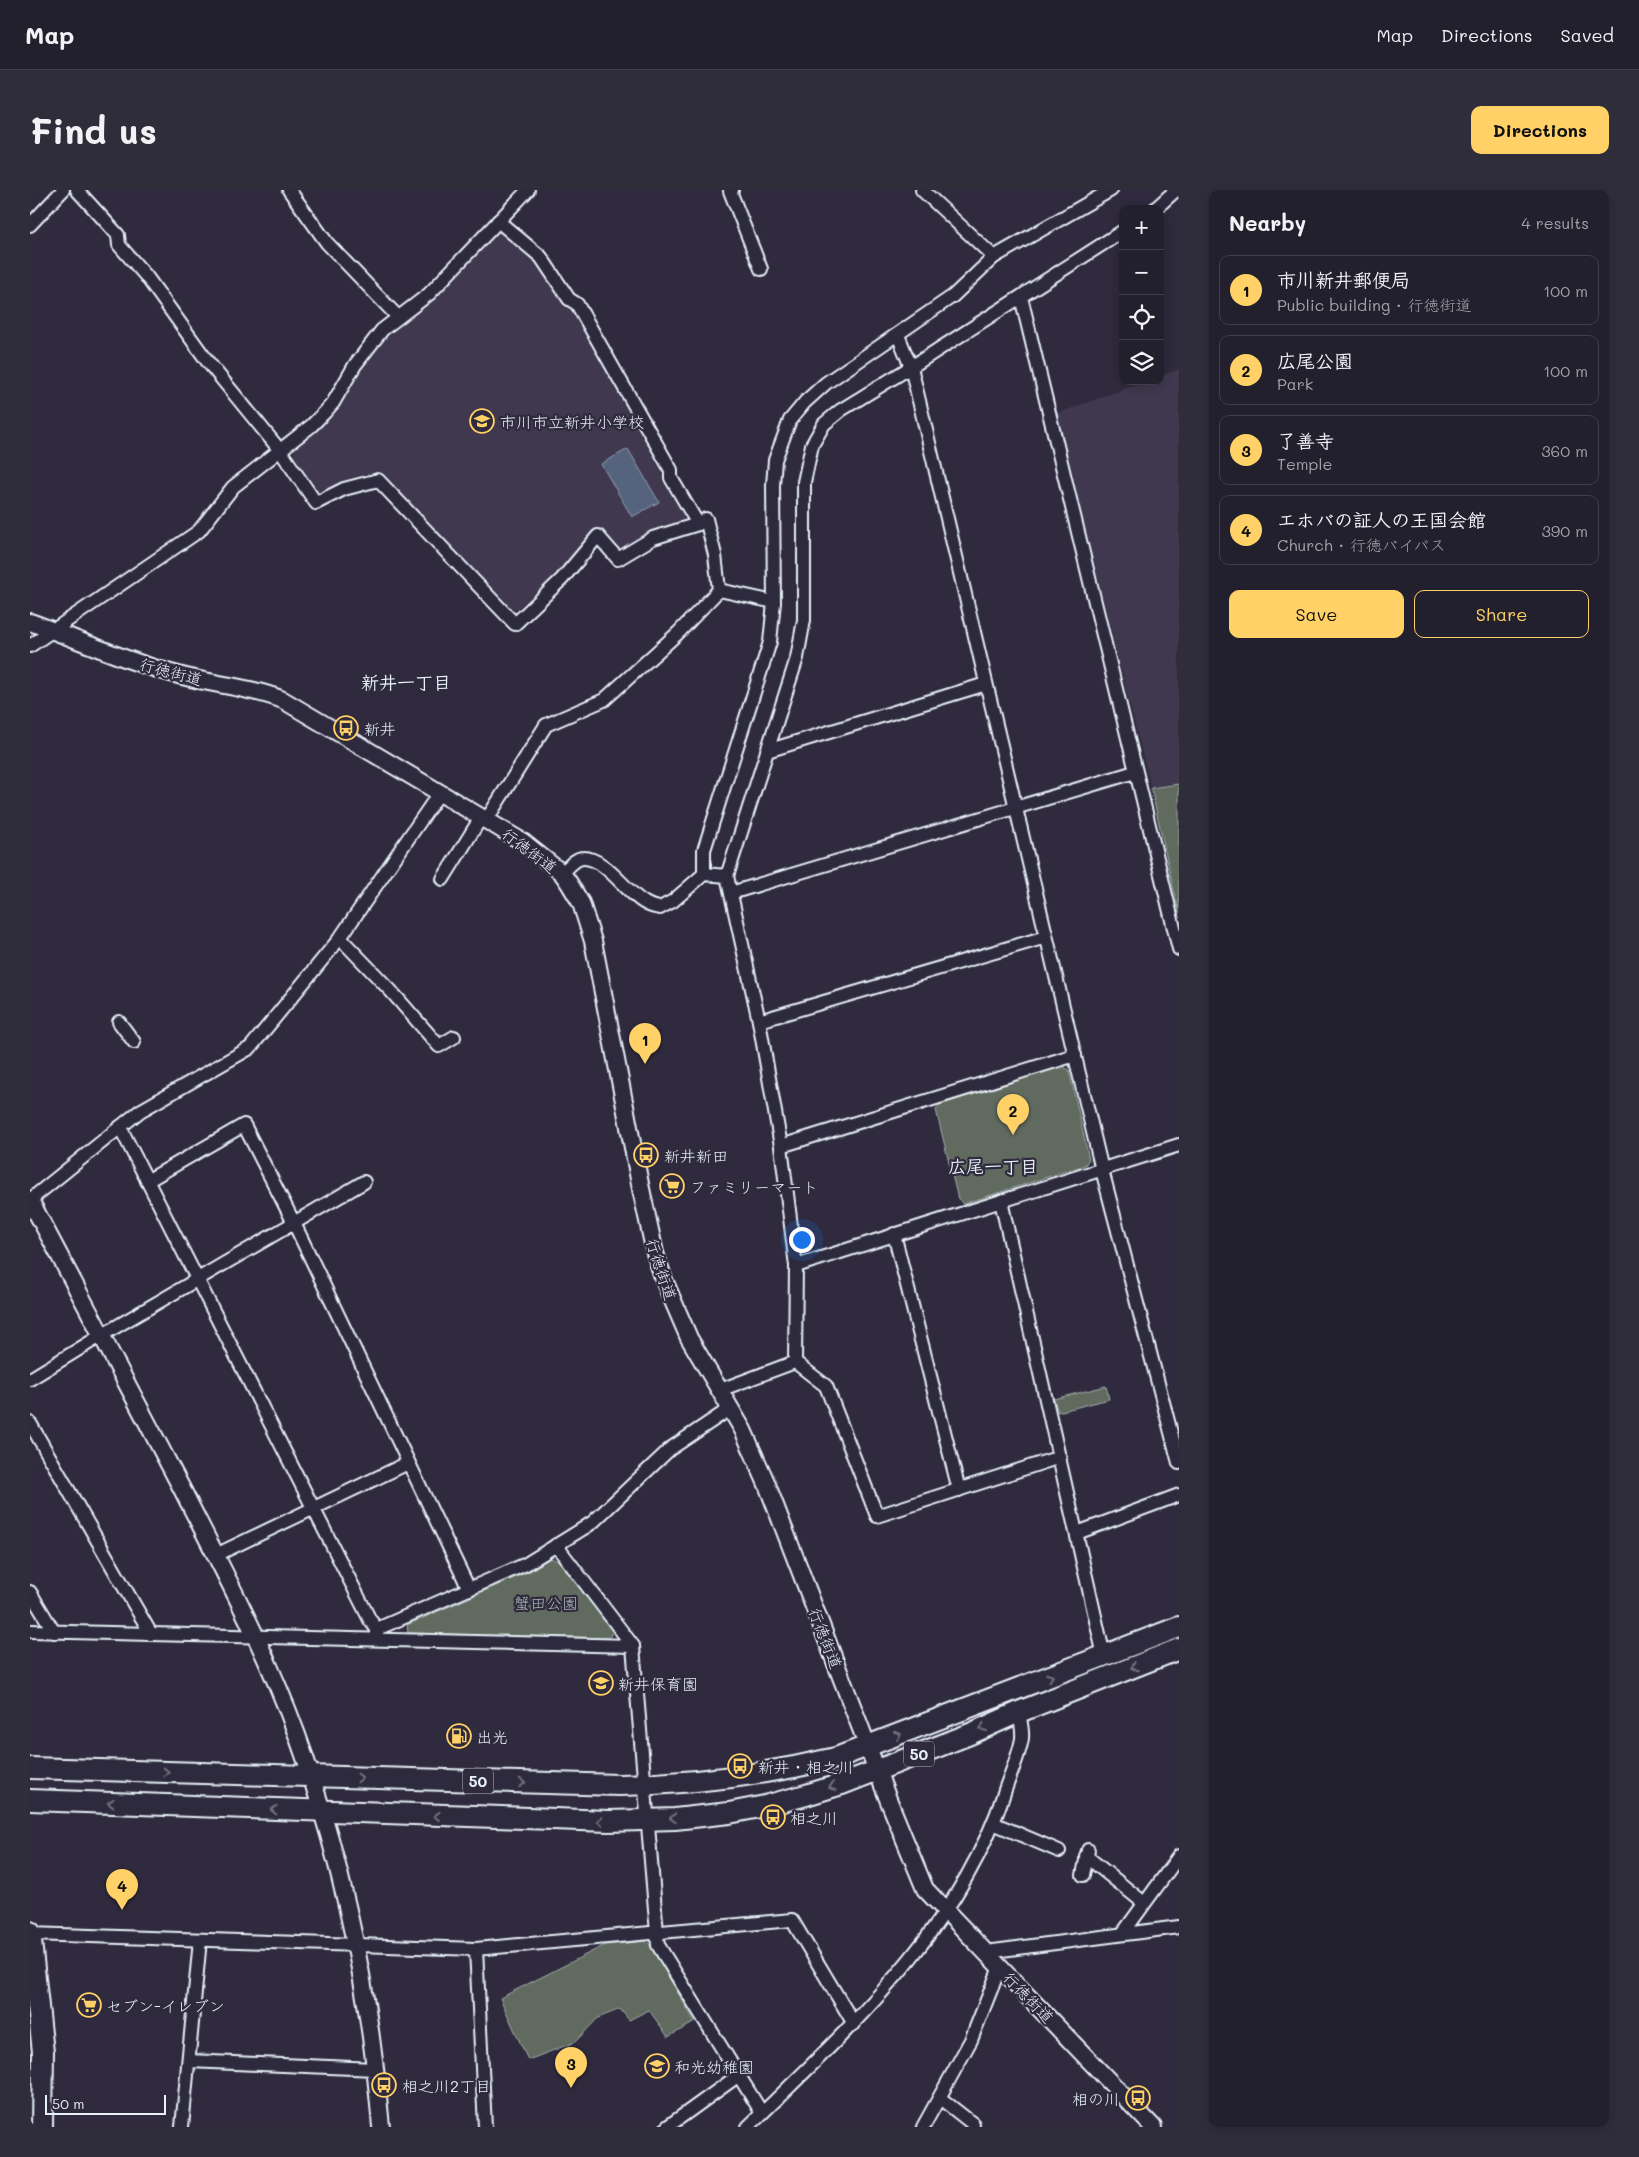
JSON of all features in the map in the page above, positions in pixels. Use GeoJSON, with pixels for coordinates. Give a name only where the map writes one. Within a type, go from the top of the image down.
{"type":"FeatureCollection","features":[{"type":"Feature","properties":{"kind":"main road","name":"50"},"geometry":{"type":"LineString","coordinates":[[30,1768],[646,1785],[714,1780],[770,1772],[836,1758],[1179,1627]]}},
{"type":"Feature","properties":{"kind":"main road","name":"50"},"geometry":{"type":"LineString","coordinates":[[30,1800],[609,1821],[648,1820],[729,1813],[765,1806],[842,1784],[1179,1649]]}},
{"type":"Feature","properties":{"kind":"main road"},"geometry":{"type":"LineString","coordinates":[[30,1934],[43,2052],[42,2127]]}},
{"type":"Feature","properties":{"kind":"street"},"geometry":{"type":"LineString","coordinates":[[30,225],[63,190]]}},
{"type":"Feature","properties":{"kind":"street"},"geometry":{"type":"LineString","coordinates":[[77,190],[118,235],[119,245],[146,276],[208,362],[279,449],[316,503],[344,489],[378,480],[516,624],[562,579],[598,536],[618,559],[653,538],[698,524],[706,519],[719,590]]}},
{"type":"Feature","properties":{"kind":"street"},"geometry":{"type":"LineString","coordinates":[[289,190],[327,243],[398,317]]}},
{"type":"Feature","properties":{"kind":"street"},"geometry":{"type":"LineString","coordinates":[[30,646],[199,531],[232,486],[311,426],[333,404],[355,364],[372,341],[398,317],[429,294],[528,190]]}},
{"type":"Feature","properties":{"kind":"street"},"geometry":{"type":"LineString","coordinates":[[732,190],[730,191],[761,269]]}},
{"type":"Feature","properties":{"kind":"street"},"geometry":{"type":"LineString","coordinates":[[922,190],[994,257]]}},
{"type":"Feature","properties":{"kind":"street"},"geometry":{"type":"LineString","coordinates":[[704,874],[704,850],[770,642],[774,602],[773,485],[775,460],[790,420],[805,402],[826,383],[953,296],[994,257],[1111,190]]}},
{"type":"Feature","properties":{"kind":"street"},"geometry":{"type":"LineString","coordinates":[[1159,205],[1176,190]]}},
{"type":"Feature","properties":{"kind":"street"},"geometry":{"type":"LineString","coordinates":[[498,222],[541,257],[569,299],[577,304],[672,470],[671,478],[698,524]]}},
{"type":"Feature","properties":{"kind":"street"},"geometry":{"type":"LineString","coordinates":[[795,1362],[796,1266],[781,1146],[759,1021],[727,876],[797,658],[804,620],[804,482],[812,445],[824,424],[841,410],[1119,234]]}},
{"type":"Feature","properties":{"kind":"street"},"geometry":{"type":"LineString","coordinates":[[1021,297],[1179,949]]}},
{"type":"Feature","properties":{"kind":"street"},"geometry":{"type":"LineString","coordinates":[[898,335],[911,366],[1102,1170],[1179,1464]]}},
{"type":"Feature","properties":{"kind":"street"},"geometry":{"type":"LineString","coordinates":[[719,590],[774,602]]}},
{"type":"Feature","properties":{"kind":"street"},"geometry":{"type":"LineString","coordinates":[[443,879],[546,725],[604,700],[678,633],[719,590]]}},
{"type":"Feature","properties":{"kind":"street","name":"行徳街道"},"geometry":{"type":"LineString","coordinates":[[30,622],[165,672],[249,689],[283,700],[523,842],[562,873],[581,903],[593,941],[634,1156],[655,1253],[672,1302],[689,1338],[743,1430],[766,1482],[925,1889],[1153,2127]]}},
{"type":"Feature","properties":{"kind":"street"},"geometry":{"type":"LineString","coordinates":[[767,752],[986,684]]}},
{"type":"Feature","properties":{"kind":"street"},"geometry":{"type":"LineString","coordinates":[[732,893],[1135,772]]}},
{"type":"Feature","properties":{"kind":"street"},"geometry":{"type":"LineString","coordinates":[[381,2127],[375,2070],[355,1945],[322,1812],[281,1693],[256,1636],[216,1555],[30,1200],[140,1111],[250,1048],[340,938],[440,792]]}},
{"type":"Feature","properties":{"kind":"street"},"geometry":{"type":"LineString","coordinates":[[562,873],[577,860],[583,858],[592,860],[603,866],[644,903],[660,908],[673,901],[704,874],[727,876]]}},
{"type":"Feature","properties":{"kind":"street"},"geometry":{"type":"LineString","coordinates":[[759,1021],[1046,937]]}},
{"type":"Feature","properties":{"kind":"street"},"geometry":{"type":"LineString","coordinates":[[340,938],[440,1046],[454,1037]]}},
{"type":"Feature","properties":{"kind":"street"},"geometry":{"type":"LineString","coordinates":[[119,1022],[134,1042]]}},
{"type":"Feature","properties":{"kind":"street"},"geometry":{"type":"LineString","coordinates":[[781,1146],[1075,1054]]}},
{"type":"Feature","properties":{"kind":"street"},"geometry":{"type":"LineString","coordinates":[[147,1181],[244,1125],[294,1223],[469,1589]]}},
{"type":"Feature","properties":{"kind":"street"},"geometry":{"type":"LineString","coordinates":[[120,1127],[377,1634]]}},
{"type":"Feature","properties":{"kind":"street"},"geometry":{"type":"LineString","coordinates":[[796,1266],[1179,1145]]}},
{"type":"Feature","properties":{"kind":"street"},"geometry":{"type":"LineString","coordinates":[[30,1379],[364,1182]]}},
{"type":"Feature","properties":{"kind":"street"},"geometry":{"type":"LineString","coordinates":[[1001,1201],[1104,1656]]}},
{"type":"Feature","properties":{"kind":"street"},"geometry":{"type":"LineString","coordinates":[[894,1234],[959,1490]]}},
{"type":"Feature","properties":{"kind":"street"},"geometry":{"type":"LineString","coordinates":[[720,1390],[795,1362]]}},
{"type":"Feature","properties":{"kind":"street"},"geometry":{"type":"LineString","coordinates":[[795,1362],[826,1386],[877,1516],[1060,1457]]}},
{"type":"Feature","properties":{"kind":"street"},"geometry":{"type":"LineString","coordinates":[[377,1634],[469,1589],[526,1564],[593,1522],[670,1448],[731,1408]]}},
{"type":"Feature","properties":{"kind":"street"},"geometry":{"type":"LineString","coordinates":[[30,1423],[151,1634]]}},
{"type":"Feature","properties":{"kind":"street"},"geometry":{"type":"LineString","coordinates":[[216,1555],[408,1463]]}},
{"type":"Feature","properties":{"kind":"street"},"geometry":{"type":"LineString","coordinates":[[1077,1533],[1179,1495]]}},
{"type":"Feature","properties":{"kind":"street"},"geometry":{"type":"LineString","coordinates":[[556,1545],[633,1646],[658,1945],[762,2113]]}},
{"type":"Feature","properties":{"kind":"street"},"geometry":{"type":"LineString","coordinates":[[30,1592],[54,1632]]}},
{"type":"Feature","properties":{"kind":"street"},"geometry":{"type":"LineString","coordinates":[[30,1631],[256,1636],[377,1634],[633,1646]]}},
{"type":"Feature","properties":{"kind":"street"},"geometry":{"type":"LineString","coordinates":[[748,2127],[854,2024],[876,2000],[922,1945],[962,1888],[993,1823],[1022,1739],[1019,1712]]}},
{"type":"Feature","properties":{"kind":"street"},"geometry":{"type":"LineString","coordinates":[[993,1823],[1059,1851]]}},
{"type":"Feature","properties":{"kind":"street"},"geometry":{"type":"LineString","coordinates":[[1083,1875],[1087,1853],[1144,1903]]}},
{"type":"Feature","properties":{"kind":"street"},"geometry":{"type":"LineString","coordinates":[[1123,1933],[1179,1856]]}},
{"type":"Feature","properties":{"kind":"street"},"geometry":{"type":"LineString","coordinates":[[30,1934],[476,1949],[792,1920],[854,2024]]}},
{"type":"Feature","properties":{"kind":"street"},"geometry":{"type":"LineString","coordinates":[[986,1952],[1179,1927]]}},
{"type":"Feature","properties":{"kind":"street"},"geometry":{"type":"LineString","coordinates":[[182,2127],[200,1940]]}},
{"type":"Feature","properties":{"kind":"street"},"geometry":{"type":"LineString","coordinates":[[476,1949],[485,2127]]}},
{"type":"Feature","properties":{"kind":"street"},"geometry":{"type":"LineString","coordinates":[[923,2127],[971,2040],[1000,1967]]}},
{"type":"Feature","properties":{"kind":"street"},"geometry":{"type":"LineString","coordinates":[[189,2061],[375,2070]]}},
{"type":"Feature","properties":{"kind":"street"},"geometry":{"type":"LineString","coordinates":[[667,2127],[739,2075]]}},
{"type":"Feature","properties":{"kind":"street"},"geometry":{"type":"LineString","coordinates":[[940,2098],[973,2124]]}},
{"type":"Feature","properties":{"kind":"shaded area","name":"市川市立新井小学校"},"geometry":{"type":"Polygon","coordinates":[[[504,232],[537,260],[574,310],[666,471],[662,480],[685,516],[682,522],[648,533],[618,549],[598,528],[592,532],[560,571],[517,609],[510,608],[378,471],[354,477],[319,492],[313,489],[293,454],[296,447],[338,411],[355,378],[371,354],[388,336],[435,298],[496,233],[504,232]]]}},
{"type":"Feature","properties":{"kind":"shaded area"},"geometry":{"type":"Polygon","coordinates":[[[1179,369],[1179,784],[1151,788],[1056,414],[1135,385],[1164,385],[1164,375],[1179,369]]]}},
{"type":"Feature","properties":{"kind":"green space"},"geometry":{"type":"Polygon","coordinates":[[[1179,784],[1179,913],[1151,788],[1179,784]]]}},
{"type":"Feature","properties":{"kind":"green space"},"geometry":{"type":"Polygon","coordinates":[[[1063,1066],[1069,1070],[1089,1159],[1085,1165],[963,1204],[958,1199],[936,1110],[941,1104],[1063,1066]]]}},
{"type":"Feature","properties":{"kind":"green space"},"geometry":{"type":"Polygon","coordinates":[[[1106,1386],[1109,1399],[1058,1412],[1054,1399],[1106,1386]]]}},
{"type":"Feature","properties":{"kind":"green space","name":"蟹田公園"},"geometry":{"type":"Polygon","coordinates":[[[550,1558],[559,1561],[613,1631],[609,1638],[408,1633],[407,1625],[530,1571],[550,1558]]]}},
{"type":"Feature","properties":{"kind":"green space"},"geometry":{"type":"Polygon","coordinates":[[[646,1941],[695,2022],[668,2037],[649,2010],[629,2020],[620,2009],[598,2018],[575,2042],[528,2060],[500,1998],[605,1945],[646,1941]]]}},
{"type":"Feature","properties":{"kind":"water"},"geometry":{"type":"Polygon","coordinates":[[[628,449],[659,502],[632,517],[601,464],[628,449]]]}},
{"type":"Feature","properties":{"kind":"place","name":"市川市立新井小学校"},"geometry":{"type":"Point","coordinates":[482,421]}},
{"type":"Feature","properties":{"kind":"place","name":"新井"},"geometry":{"type":"Point","coordinates":[346,728]}},
{"type":"Feature","properties":{"kind":"place","name":"市川新井郵便局"},"geometry":{"type":"Point","coordinates":[645,1064]}},
{"type":"Feature","properties":{"kind":"place","name":"広尾公園"},"geometry":{"type":"Point","coordinates":[1013,1135]}},
{"type":"Feature","properties":{"kind":"place","name":"新井新田"},"geometry":{"type":"Point","coordinates":[646,1155]}},
{"type":"Feature","properties":{"kind":"place","name":"ファミリーマート"},"geometry":{"type":"Point","coordinates":[672,1186]}},
{"type":"Feature","properties":{"kind":"place","name":"新井保育園"},"geometry":{"type":"Point","coordinates":[601,1683]}},
{"type":"Feature","properties":{"kind":"place","name":"出光"},"geometry":{"type":"Point","coordinates":[459,1736]}},
{"type":"Feature","properties":{"kind":"place","name":"新井・相之川"},"geometry":{"type":"Point","coordinates":[740,1766]}},
{"type":"Feature","properties":{"kind":"place","name":"相之川"},"geometry":{"type":"Point","coordinates":[773,1817]}},
{"type":"Feature","properties":{"kind":"place","name":"エホバの証人の王国会館"},"geometry":{"type":"Point","coordinates":[122,1910]}},
{"type":"Feature","properties":{"kind":"place","name":"セブン-イレブン"},"geometry":{"type":"Point","coordinates":[89,2005]}},
{"type":"Feature","properties":{"kind":"place","name":"和光幼稚園"},"geometry":{"type":"Point","coordinates":[657,2066]}},
{"type":"Feature","properties":{"kind":"place","name":"相之川2丁目"},"geometry":{"type":"Point","coordinates":[384,2085]}},
{"type":"Feature","properties":{"kind":"place","name":"了善寺"},"geometry":{"type":"Point","coordinates":[571,2088]}},
{"type":"Feature","properties":{"kind":"place","name":"相の川"},"geometry":{"type":"Point","coordinates":[1138,2098]}},
{"type":"Feature","properties":{"kind":"district","name":"新井一丁目"},"geometry":{"type":"Point","coordinates":[406,682]}},
{"type":"Feature","properties":{"kind":"district","name":"広尾一丁目"},"geometry":{"type":"Point","coordinates":[993,1166]}}]}
